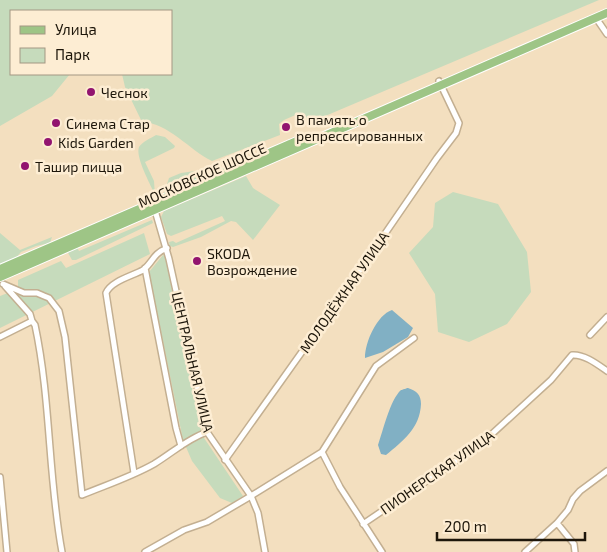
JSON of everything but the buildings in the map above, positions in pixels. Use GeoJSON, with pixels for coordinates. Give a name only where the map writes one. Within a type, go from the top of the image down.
{"type":"FeatureCollection","features":[{"type":"Feature","properties":{"kind":"main road","name":"МОСКОВСКОЕ ШОССЕ"},"geometry":{"type":"LineString","coordinates":[[0,269],[153,207],[607,8]]}},
{"type":"Feature","properties":{"kind":"main road","name":"МОСКОВСКОЕ ШОССЕ"},"geometry":{"type":"LineString","coordinates":[[439,83],[607,13]]}},
{"type":"Feature","properties":{"kind":"main road","name":"МОСКОВСКОЕ ШОССЕ"},"geometry":{"type":"LineString","coordinates":[[1,280],[153,207]]}},
{"type":"Feature","properties":{"kind":"street"},"geometry":{"type":"LineString","coordinates":[[596,18],[607,34]]}},
{"type":"Feature","properties":{"kind":"street","name":"МОЛОДЁЖНАЯ УЛИЦА"},"geometry":{"type":"LineString","coordinates":[[225,460],[358,273],[436,158],[456,133],[459,123],[439,83]]}},
{"type":"Feature","properties":{"kind":"street","name":"ЦЕНТРАЛЬНАЯ УЛИЦА"},"geometry":{"type":"LineString","coordinates":[[153,207],[167,248],[207,432],[251,496],[258,513],[265,552]]}},
{"type":"Feature","properties":{"kind":"street"},"geometry":{"type":"LineString","coordinates":[[134,474],[106,293],[112,286],[145,268],[156,254],[167,248]]}},
{"type":"Feature","properties":{"kind":"street"},"geometry":{"type":"LineString","coordinates":[[145,268],[181,446]]}},
{"type":"Feature","properties":{"kind":"street"},"geometry":{"type":"LineString","coordinates":[[1,280],[24,293],[37,293],[49,298],[61,316],[65,337],[82,495],[134,474],[153,464],[190,439],[207,432]]}},
{"type":"Feature","properties":{"kind":"street"},"geometry":{"type":"LineString","coordinates":[[1,280],[30,314],[37,331],[62,552]]}},
{"type":"Feature","properties":{"kind":"street"},"geometry":{"type":"LineString","coordinates":[[590,334],[607,317]]}},
{"type":"Feature","properties":{"kind":"street"},"geometry":{"type":"LineString","coordinates":[[0,337],[32,321]]}},
{"type":"Feature","properties":{"kind":"street"},"geometry":{"type":"LineString","coordinates":[[145,552],[184,530],[207,522],[322,452],[376,366],[414,338]]}},
{"type":"Feature","properties":{"kind":"street","name":"ПИОНЕРСКАЯ УЛИЦА"},"geometry":{"type":"LineString","coordinates":[[363,524],[481,444],[551,380],[572,355],[584,357],[607,371]]}},
{"type":"Feature","properties":{"kind":"street"},"geometry":{"type":"LineString","coordinates":[[322,452],[340,487],[382,552]]}},
{"type":"Feature","properties":{"kind":"street"},"geometry":{"type":"LineString","coordinates":[[525,552],[568,510],[573,499],[580,491],[607,471]]}},
{"type":"Feature","properties":{"kind":"street"},"geometry":{"type":"LineString","coordinates":[[0,477],[7,552]]}},
{"type":"Feature","properties":{"kind":"street"},"geometry":{"type":"LineString","coordinates":[[557,522],[574,544],[575,552]]}},
{"type":"Feature","properties":{"kind":"green space"},"geometry":{"type":"Polygon","coordinates":[[[0,0],[599,0],[311,122],[300,113],[279,124],[280,135],[212,161],[170,132],[161,127],[142,122],[125,87],[122,75],[172,75],[172,10],[10,10],[10,75],[69,75],[52,96],[0,126],[0,0]]]}},
{"type":"Feature","properties":{"kind":"green space"},"geometry":{"type":"Polygon","coordinates":[[[156,135],[165,137],[175,146],[145,162],[154,181],[155,195],[141,164],[138,152],[142,143],[156,135]]]}},
{"type":"Feature","properties":{"kind":"green space"},"geometry":{"type":"Polygon","coordinates":[[[202,170],[204,174],[201,179],[166,194],[164,193],[169,178],[181,173],[202,170]]]}},
{"type":"Feature","properties":{"kind":"green space"},"geometry":{"type":"Polygon","coordinates":[[[246,176],[253,188],[280,205],[253,240],[236,222],[231,221],[201,237],[173,247],[170,246],[169,242],[173,241],[176,243],[225,221],[222,216],[171,236],[167,234],[161,217],[164,211],[246,176]]]}},
{"type":"Feature","properties":{"kind":"green space"},"geometry":{"type":"Polygon","coordinates":[[[453,192],[498,204],[527,252],[531,292],[507,324],[469,342],[438,332],[435,294],[409,253],[433,227],[435,203],[453,192]]]}},
{"type":"Feature","properties":{"kind":"green space"},"geometry":{"type":"Polygon","coordinates":[[[152,220],[153,223],[76,260],[72,260],[67,251],[77,247],[79,251],[152,220]]]}},
{"type":"Feature","properties":{"kind":"green space"},"geometry":{"type":"Polygon","coordinates":[[[0,233],[20,250],[52,237],[50,243],[21,252],[15,259],[4,265],[0,264],[0,233]]]}},
{"type":"Feature","properties":{"kind":"green space"},"geometry":{"type":"Polygon","coordinates":[[[144,233],[150,254],[0,328],[0,296],[18,289],[18,280],[61,261],[66,268],[144,233]]]}},
{"type":"Feature","properties":{"kind":"green space"},"geometry":{"type":"Polygon","coordinates":[[[163,255],[165,256],[202,435],[243,496],[232,503],[220,498],[192,461],[183,440],[149,272],[163,255]]]}},
{"type":"Feature","properties":{"kind":"water"},"geometry":{"type":"Polygon","coordinates":[[[392,310],[413,328],[408,337],[383,352],[365,358],[367,344],[373,330],[381,317],[392,310]]]}},
{"type":"Feature","properties":{"kind":"water"},"geometry":{"type":"Polygon","coordinates":[[[408,388],[416,392],[420,398],[420,413],[410,433],[386,455],[381,454],[378,445],[390,408],[401,390],[408,388]]]}},
{"type":"Feature","properties":{"kind":"place","name":"Чеснок"},"geometry":{"type":"Point","coordinates":[91,92]}},
{"type":"Feature","properties":{"kind":"place","name":"Синема Стар"},"geometry":{"type":"Point","coordinates":[56,123]}},
{"type":"Feature","properties":{"kind":"place","name":"В память о репрессированных"},"geometry":{"type":"Point","coordinates":[286,127]}},
{"type":"Feature","properties":{"kind":"place","name":"Kids Garden"},"geometry":{"type":"Point","coordinates":[48,142]}},
{"type":"Feature","properties":{"kind":"place","name":"Ташир пицца"},"geometry":{"type":"Point","coordinates":[25,166]}},
{"type":"Feature","properties":{"kind":"place","name":"SKODA Возрождение"},"geometry":{"type":"Point","coordinates":[197,261]}}]}
